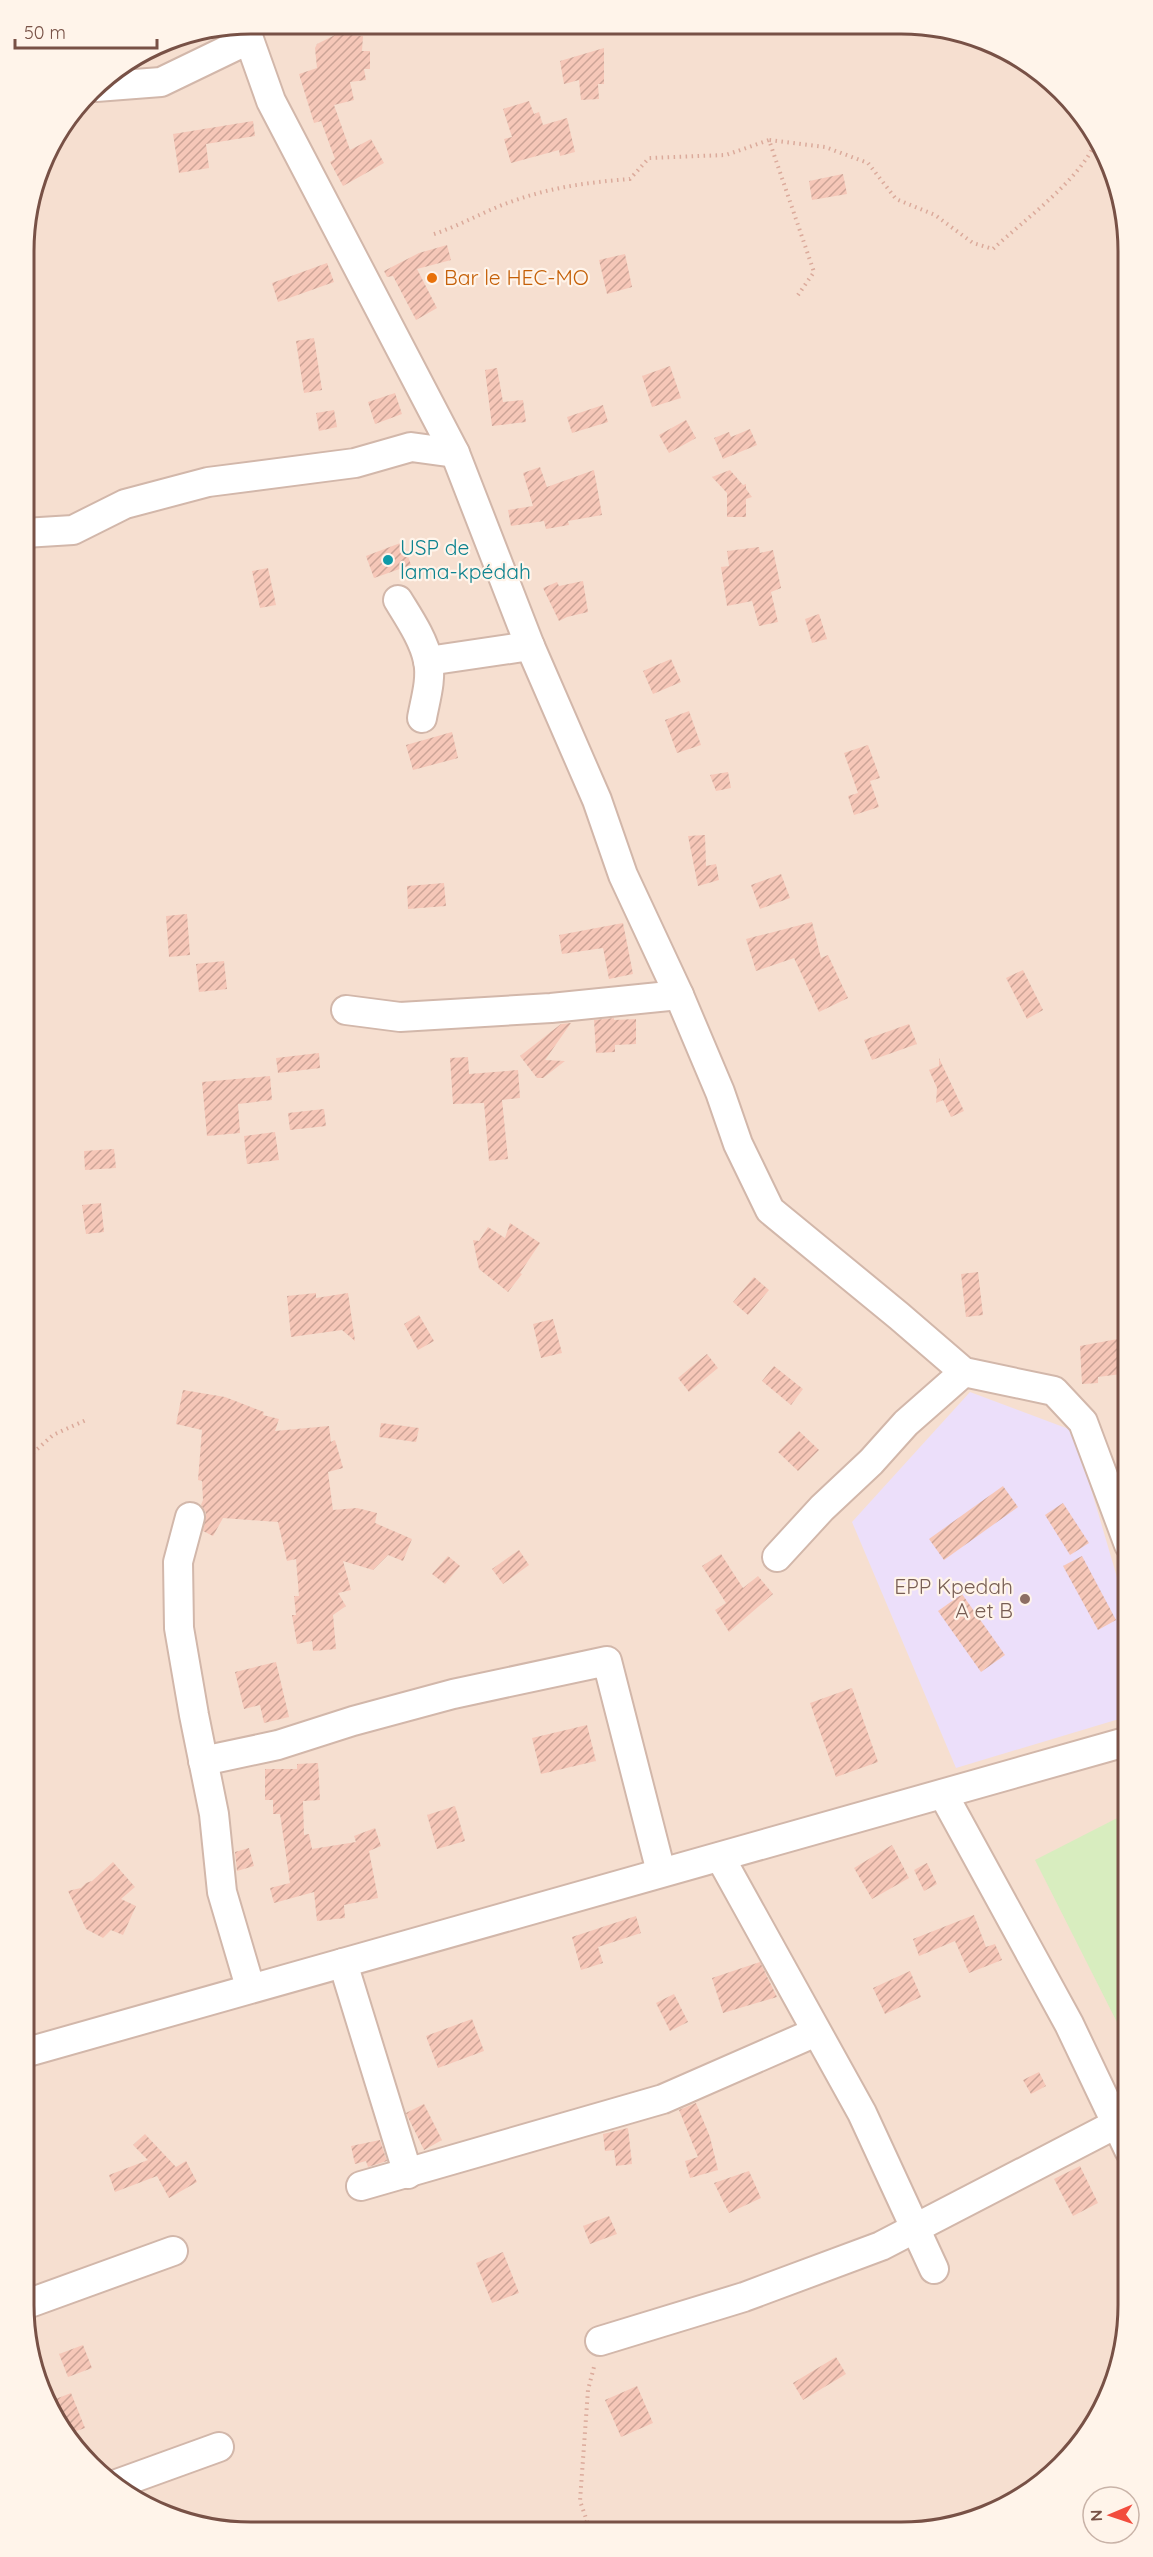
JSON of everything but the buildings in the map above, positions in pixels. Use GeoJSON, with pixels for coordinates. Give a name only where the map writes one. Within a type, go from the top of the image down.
{"type":"FeatureCollection","features":[{"type":"Feature","properties":{"kind":"street"},"geometry":{"type":"LineString","coordinates":[[247,34],[271,101],[455,453],[530,646],[597,800],[623,875],[679,995],[720,1092],[738,1144],[770,1210],[964,1372],[1054,1391],[1083,1422],[1118,1516]]}},
{"type":"Feature","properties":{"kind":"street"},"geometry":{"type":"LineString","coordinates":[[111,86],[161,82],[241,35]]}},
{"type":"Feature","properties":{"kind":"street"},"geometry":{"type":"LineString","coordinates":[[34,532],[73,530],[125,504],[208,482],[355,462],[411,447],[455,453]]}},
{"type":"Feature","properties":{"kind":"street"},"geometry":{"type":"LineString","coordinates":[[398,600],[414,628],[428,661],[427,690],[422,718]]}},
{"type":"Feature","properties":{"kind":"street"},"geometry":{"type":"LineString","coordinates":[[428,661],[530,646]]}},
{"type":"Feature","properties":{"kind":"street"},"geometry":{"type":"LineString","coordinates":[[346,1010],[400,1017],[551,1008],[679,995]]}},
{"type":"Feature","properties":{"kind":"street"},"geometry":{"type":"LineString","coordinates":[[777,1557],[822,1508],[872,1462],[906,1423],[964,1372]]}},
{"type":"Feature","properties":{"kind":"street"},"geometry":{"type":"LineString","coordinates":[[190,1517],[178,1562],[179,1628],[214,1814],[222,1892],[250,1988]]}},
{"type":"Feature","properties":{"kind":"street"},"geometry":{"type":"LineString","coordinates":[[203,1761],[278,1745],[353,1721],[453,1694],[607,1661],[661,1872]]}},
{"type":"Feature","properties":{"kind":"street"},"geometry":{"type":"LineString","coordinates":[[34,2050],[1118,1744]]}},
{"type":"Feature","properties":{"kind":"street"},"geometry":{"type":"LineString","coordinates":[[943,1794],[1118,2115]]}},
{"type":"Feature","properties":{"kind":"street"},"geometry":{"type":"LineString","coordinates":[[720,1857],[786,1973],[861,2113],[934,2269]]}},
{"type":"Feature","properties":{"kind":"street"},"geometry":{"type":"LineString","coordinates":[[343,1963],[408,2174]]}},
{"type":"Feature","properties":{"kind":"street"},"geometry":{"type":"LineString","coordinates":[[361,2186],[663,2099],[816,2032]]}},
{"type":"Feature","properties":{"kind":"street"},"geometry":{"type":"LineString","coordinates":[[600,2341],[744,2298],[881,2246],[915,2226],[1118,2124]]}},
{"type":"Feature","properties":{"kind":"street"},"geometry":{"type":"LineString","coordinates":[[34,2301],[173,2251]]}},
{"type":"Feature","properties":{"kind":"street"},"geometry":{"type":"LineString","coordinates":[[124,2481],[219,2447]]}},
{"type":"Feature","properties":{"kind":"path"},"geometry":{"type":"LineString","coordinates":[[434,234],[515,200],[577,183],[630,179],[649,158],[726,155],[769,140],[825,147],[868,163],[896,199],[935,215],[973,243],[993,249],[1066,183],[1093,150]]}},
{"type":"Feature","properties":{"kind":"path"},"geometry":{"type":"LineString","coordinates":[[769,140],[814,272],[798,296]]}},
{"type":"Feature","properties":{"kind":"path"},"geometry":{"type":"LineString","coordinates":[[34,1452],[53,1435],[86,1420]]}},
{"type":"Feature","properties":{"kind":"path"},"geometry":{"type":"LineString","coordinates":[[586,2522],[580,2501],[588,2390],[600,2341]]}},
{"type":"Feature","properties":{"kind":"shaded area"},"geometry":{"type":"Polygon","coordinates":[[[902,34],[930,36],[985,51],[1022,71],[1045,88],[1065,108],[1082,131],[1102,168],[1111,195],[1118,237],[1118,2320],[1111,2362],[1102,2389],[1082,2426],[1065,2449],[1045,2469],[1022,2486],[985,2506],[958,2515],[916,2522],[223,2521],[168,2506],[131,2486],[108,2469],[88,2449],[71,2426],[51,2389],[42,2362],[36,2334],[34,2306],[34,251],[36,223],[46,182],[57,155],[79,119],[108,88],[131,71],[168,51],[195,42],[237,35],[902,34]]]}},
{"type":"Feature","properties":{"kind":"shaded area"},"geometry":{"type":"Polygon","coordinates":[[[970,1392],[1074,1431],[1118,1581],[1118,1719],[956,1768],[852,1522],[970,1392]]]}},
{"type":"Feature","properties":{"kind":"green space"},"geometry":{"type":"Polygon","coordinates":[[[1118,1818],[1118,2024],[1035,1860],[1118,1818]]]}},
{"type":"Feature","properties":{"kind":"place","name":"Bar le HEC-MO"},"geometry":{"type":"Point","coordinates":[432,278]}},
{"type":"Feature","properties":{"kind":"place","name":"USP de lama-kpédah"},"geometry":{"type":"Point","coordinates":[388,560]}},
{"type":"Feature","properties":{"kind":"place","name":"EPP Kpedah A et B"},"geometry":{"type":"Point","coordinates":[1025,1599]}}]}
